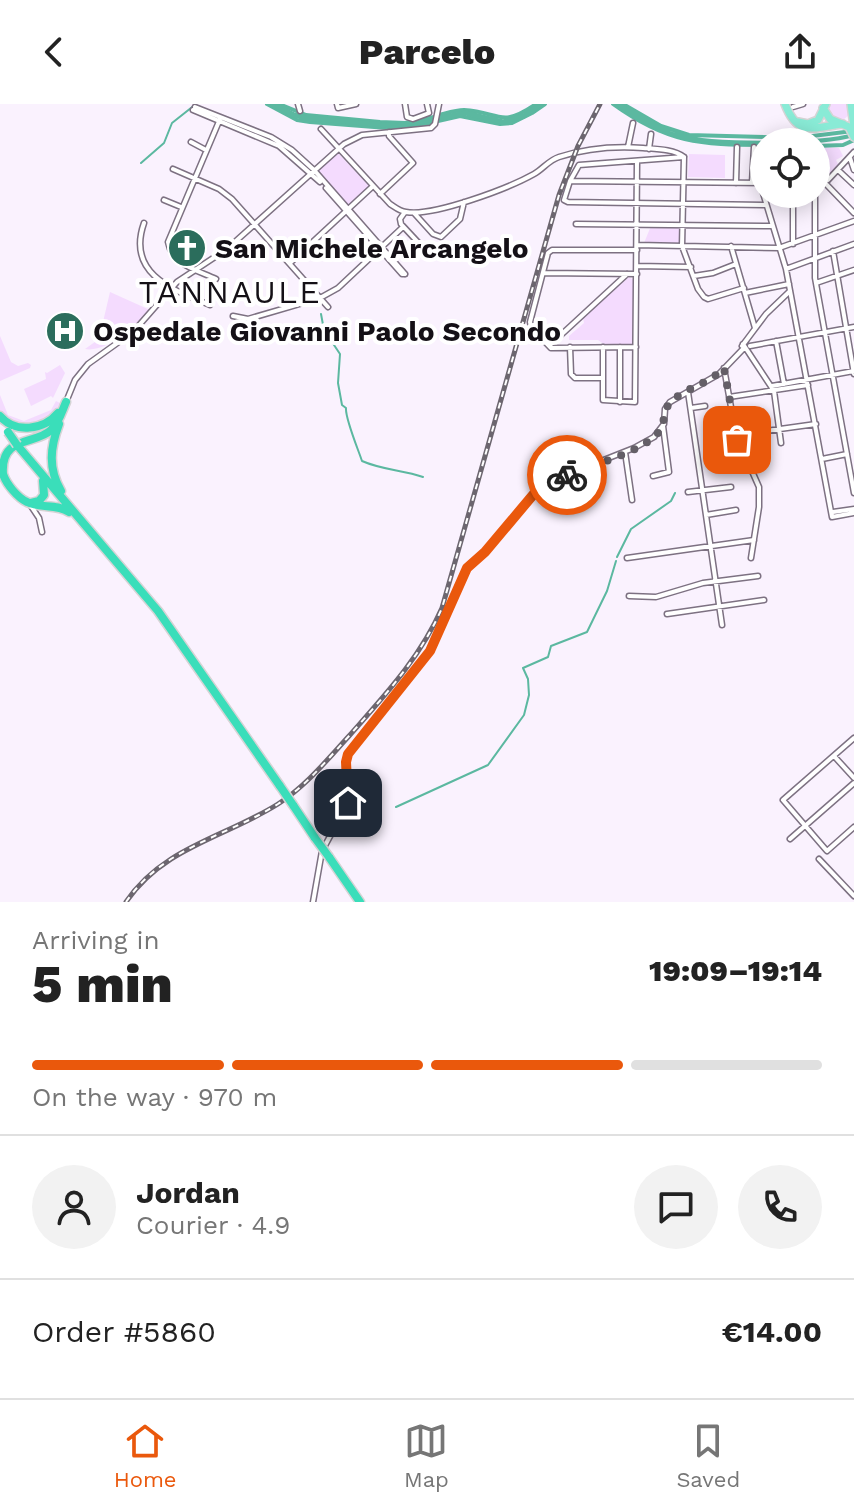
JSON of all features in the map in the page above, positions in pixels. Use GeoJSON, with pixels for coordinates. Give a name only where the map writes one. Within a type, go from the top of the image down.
{"type":"FeatureCollection","features":[{"type":"Feature","properties":{"kind":"highway"},"geometry":{"type":"LineString","coordinates":[[0,418],[10,425],[28,428],[50,421],[66,402]]}},
{"type":"Feature","properties":{"kind":"highway"},"geometry":{"type":"LineString","coordinates":[[66,402],[51,430],[19,441],[8,449],[2,469],[6,480],[20,497],[31,504],[63,508],[83,523]]}},
{"type":"Feature","properties":{"kind":"highway"},"geometry":{"type":"LineString","coordinates":[[66,402],[52,443],[52,466],[60,489],[95,537]]}},
{"type":"Feature","properties":{"kind":"highway"},"geometry":{"type":"LineString","coordinates":[[0,418],[27,458],[174,632],[360,902]]}},
{"type":"Feature","properties":{"kind":"highway"},"geometry":{"type":"LineString","coordinates":[[27,458],[45,487],[43,498],[31,504]]}},
{"type":"Feature","properties":{"kind":"main road"},"geometry":{"type":"LineString","coordinates":[[794,105],[801,123],[815,122],[823,108],[830,119],[840,124]]}},
{"type":"Feature","properties":{"kind":"main road"},"geometry":{"type":"LineString","coordinates":[[794,105],[794,122],[805,129],[853,119]]}},
{"type":"Feature","properties":{"kind":"main road"},"geometry":{"type":"LineString","coordinates":[[840,124],[853,119]]}},
{"type":"Feature","properties":{"kind":"street"},"geometry":{"type":"LineString","coordinates":[[298,104],[300,111]]}},
{"type":"Feature","properties":{"kind":"street"},"geometry":{"type":"LineString","coordinates":[[338,106],[356,104]]}},
{"type":"Feature","properties":{"kind":"street"},"geometry":{"type":"LineString","coordinates":[[405,104],[409,119],[429,113],[427,104]]}},
{"type":"Feature","properties":{"kind":"street"},"geometry":{"type":"LineString","coordinates":[[66,402],[75,380],[88,364],[128,335],[170,289],[194,269],[218,256],[339,149],[355,137],[429,129],[436,123],[439,104]]}},
{"type":"Feature","properties":{"kind":"street"},"geometry":{"type":"LineString","coordinates":[[194,108],[279,146],[313,172],[347,210],[380,246],[405,274],[402,274],[380,246]]}},
{"type":"Feature","properties":{"kind":"street"},"geometry":{"type":"LineString","coordinates":[[216,279],[176,260],[169,248],[168,237],[220,118]]}},
{"type":"Feature","properties":{"kind":"street"},"geometry":{"type":"LineString","coordinates":[[628,147],[633,123]]}},
{"type":"Feature","properties":{"kind":"street"},"geometry":{"type":"LineString","coordinates":[[321,129],[394,207],[414,213],[506,187],[536,173],[554,159],[605,147],[649,149],[678,153],[684,157]]}},
{"type":"Feature","properties":{"kind":"street"},"geometry":{"type":"LineString","coordinates":[[380,194],[413,163],[389,136],[389,132]]}},
{"type":"Feature","properties":{"kind":"street"},"geometry":{"type":"LineString","coordinates":[[649,149],[651,134]]}},
{"type":"Feature","properties":{"kind":"street"},"geometry":{"type":"LineString","coordinates":[[344,155],[344,149],[355,137]]}},
{"type":"Feature","properties":{"kind":"street"},"geometry":{"type":"LineString","coordinates":[[191,142],[206,150]]}},
{"type":"Feature","properties":{"kind":"street"},"geometry":{"type":"LineString","coordinates":[[736,183],[737,147]]}},
{"type":"Feature","properties":{"kind":"street"},"geometry":{"type":"LineString","coordinates":[[830,177],[854,154]]}},
{"type":"Feature","properties":{"kind":"street"},"geometry":{"type":"LineString","coordinates":[[684,157],[576,166],[564,200],[750,205]]}},
{"type":"Feature","properties":{"kind":"street"},"geometry":{"type":"LineString","coordinates":[[684,157],[682,246],[698,289],[706,299],[789,284]]}},
{"type":"Feature","properties":{"kind":"street"},"geometry":{"type":"LineString","coordinates":[[603,347],[604,402],[635,402],[637,162]]}},
{"type":"Feature","properties":{"kind":"street"},"geometry":{"type":"LineString","coordinates":[[847,162],[854,170]]}},
{"type":"Feature","properties":{"kind":"street"},"geometry":{"type":"LineString","coordinates":[[173,169],[226,194],[328,307]]}},
{"type":"Feature","properties":{"kind":"street"},"geometry":{"type":"LineString","coordinates":[[838,170],[854,185]]}},
{"type":"Feature","properties":{"kind":"street"},"geometry":{"type":"LineString","coordinates":[[570,181],[750,183]]}},
{"type":"Feature","properties":{"kind":"street"},"geometry":{"type":"LineString","coordinates":[[290,263],[372,187]]}},
{"type":"Feature","properties":{"kind":"street"},"geometry":{"type":"LineString","coordinates":[[830,189],[854,213]]}},
{"type":"Feature","properties":{"kind":"street"},"geometry":{"type":"LineString","coordinates":[[164,200],[181,207]]}},
{"type":"Feature","properties":{"kind":"street"},"geometry":{"type":"LineString","coordinates":[[414,213],[433,234],[441,237],[460,219],[464,201]]}},
{"type":"Feature","properties":{"kind":"street"},"geometry":{"type":"LineString","coordinates":[[767,208],[786,269],[832,515],[854,511]]}},
{"type":"Feature","properties":{"kind":"street"},"geometry":{"type":"LineString","coordinates":[[793,208],[793,244]]}},
{"type":"Feature","properties":{"kind":"street"},"geometry":{"type":"LineString","coordinates":[[815,208],[816,283],[854,493]]}},
{"type":"Feature","properties":{"kind":"street"},"geometry":{"type":"LineString","coordinates":[[405,212],[400,219],[403,227],[428,253]]}},
{"type":"Feature","properties":{"kind":"street"},"geometry":{"type":"LineString","coordinates":[[636,347],[550,347],[531,327],[548,253],[552,250],[682,246],[779,248],[854,221]]}},
{"type":"Feature","properties":{"kind":"street"},"geometry":{"type":"LineString","coordinates":[[144,223],[140,237],[144,261],[152,274],[170,289],[210,305]]}},
{"type":"Feature","properties":{"kind":"street"},"geometry":{"type":"LineString","coordinates":[[576,224],[773,226]]}},
{"type":"Feature","properties":{"kind":"street"},"geometry":{"type":"LineString","coordinates":[[233,316],[248,319],[320,298],[338,288],[403,227]]}},
{"type":"Feature","properties":{"kind":"street"},"geometry":{"type":"LineString","coordinates":[[786,269],[854,245]]}},
{"type":"Feature","properties":{"kind":"street"},"geometry":{"type":"LineString","coordinates":[[731,246],[754,330]]}},
{"type":"Feature","properties":{"kind":"street"},"geometry":{"type":"LineString","coordinates":[[833,251],[854,362]]}},
{"type":"Feature","properties":{"kind":"street"},"geometry":{"type":"LineString","coordinates":[[694,276],[736,264]]}},
{"type":"Feature","properties":{"kind":"street"},"geometry":{"type":"LineString","coordinates":[[637,266],[691,267]]}},
{"type":"Feature","properties":{"kind":"street"},"geometry":{"type":"LineString","coordinates":[[816,283],[854,270]]}},
{"type":"Feature","properties":{"kind":"street"},"geometry":{"type":"LineString","coordinates":[[544,273],[637,274]]}},
{"type":"Feature","properties":{"kind":"street"},"geometry":{"type":"LineString","coordinates":[[550,347],[627,274]]}},
{"type":"Feature","properties":{"kind":"street"},"geometry":{"type":"LineString","coordinates":[[748,347],[754,330],[766,314],[790,291]]}},
{"type":"Feature","properties":{"kind":"street"},"geometry":{"type":"LineString","coordinates":[[653,476],[669,472],[663,426],[668,405],[711,379],[748,347],[849,328]]}},
{"type":"Feature","properties":{"kind":"street"},"geometry":{"type":"LineString","coordinates":[[729,397],[854,372],[849,328]]}},
{"type":"Feature","properties":{"kind":"street"},"geometry":{"type":"LineString","coordinates":[[776,341],[784,384]]}},
{"type":"Feature","properties":{"kind":"street"},"geometry":{"type":"LineString","coordinates":[[570,347],[571,374],[575,378],[603,378]]}},
{"type":"Feature","properties":{"kind":"street"},"geometry":{"type":"LineString","coordinates":[[620,347],[620,402]]}},
{"type":"Feature","properties":{"kind":"street"},"geometry":{"type":"LineString","coordinates":[[748,347],[773,388],[781,443]]}},
{"type":"Feature","properties":{"kind":"street"},"geometry":{"type":"LineString","coordinates":[[724,368],[736,435],[759,487],[751,558]]}},
{"type":"Feature","properties":{"kind":"street"},"geometry":{"type":"LineString","coordinates":[[773,388],[808,382]]}},
{"type":"Feature","properties":{"kind":"street"},"geometry":{"type":"LineString","coordinates":[[688,392],[722,625]]}},
{"type":"Feature","properties":{"kind":"street"},"geometry":{"type":"LineString","coordinates":[[691,408],[705,406]]}},
{"type":"Feature","properties":{"kind":"street"},"geometry":{"type":"LineString","coordinates":[[736,435],[816,424]]}},
{"type":"Feature","properties":{"kind":"street"},"geometry":{"type":"LineString","coordinates":[[313,902],[321,855],[348,803],[348,754],[430,651],[467,568],[485,552],[543,484],[625,452],[654,437],[663,426]]}},
{"type":"Feature","properties":{"kind":"street"},"geometry":{"type":"LineString","coordinates":[[625,452],[632,500]]}},
{"type":"Feature","properties":{"kind":"street"},"geometry":{"type":"LineString","coordinates":[[822,459],[847,454]]}},
{"type":"Feature","properties":{"kind":"street"},"geometry":{"type":"LineString","coordinates":[[688,492],[731,487]]}},
{"type":"Feature","properties":{"kind":"street"},"geometry":{"type":"LineString","coordinates":[[31,504],[42,532]]}},
{"type":"Feature","properties":{"kind":"street"},"geometry":{"type":"LineString","coordinates":[[706,515],[736,510]]}},
{"type":"Feature","properties":{"kind":"street"},"geometry":{"type":"LineString","coordinates":[[627,558],[754,540]]}},
{"type":"Feature","properties":{"kind":"street"},"geometry":{"type":"LineString","coordinates":[[629,596],[656,597],[715,581],[758,576]]}},
{"type":"Feature","properties":{"kind":"street"},"geometry":{"type":"LineString","coordinates":[[667,614],[764,600]]}},
{"type":"Feature","properties":{"kind":"street"},"geometry":{"type":"LineString","coordinates":[[854,738],[783,800],[827,851],[854,827]]}},
{"type":"Feature","properties":{"kind":"street"},"geometry":{"type":"LineString","coordinates":[[790,839],[854,781],[834,756]]}},
{"type":"Feature","properties":{"kind":"street"},"geometry":{"type":"LineString","coordinates":[[819,859],[854,896]]}},
{"type":"Feature","properties":{"kind":"shaded area"},"geometry":{"type":"Polygon","coordinates":[[[828,104],[849,104],[849,115],[843,120],[830,117],[828,104]]]}},
{"type":"Feature","properties":{"kind":"shaded area"},"geometry":{"type":"Polygon","coordinates":[[[830,148],[839,148],[843,156],[836,160],[839,166],[830,175],[830,148]]]}},
{"type":"Feature","properties":{"kind":"shaded area"},"geometry":{"type":"Polygon","coordinates":[[[338,153],[369,186],[348,205],[319,173],[338,153]]]}},
{"type":"Feature","properties":{"kind":"shaded area"},"geometry":{"type":"Polygon","coordinates":[[[689,154],[725,155],[725,178],[688,177],[689,154]]]}},
{"type":"Feature","properties":{"kind":"shaded area"},"geometry":{"type":"Polygon","coordinates":[[[651,226],[681,227],[680,243],[644,243],[651,226]]]}},
{"type":"Feature","properties":{"kind":"shaded area"},"geometry":{"type":"Polygon","coordinates":[[[629,277],[634,280],[634,342],[631,345],[605,345],[598,340],[569,340],[569,336],[584,323],[583,318],[629,277]]]}},
{"type":"Feature","properties":{"kind":"shaded area"},"geometry":{"type":"Polygon","coordinates":[[[110,292],[150,310],[111,343],[85,349],[99,339],[110,292]]]}},
{"type":"Feature","properties":{"kind":"shaded area"},"geometry":{"type":"Polygon","coordinates":[[[0,336],[11,362],[18,366],[31,365],[0,381],[0,336]]]}},
{"type":"Feature","properties":{"kind":"shaded area"},"geometry":{"type":"Polygon","coordinates":[[[60,365],[65,373],[53,398],[51,396],[31,406],[24,389],[46,379],[45,372],[60,365]]]}},
{"type":"Feature","properties":{"kind":"shaded area"},"geometry":{"type":"Polygon","coordinates":[[[0,395],[8,415],[24,421],[51,410],[56,401],[60,403],[56,410],[38,422],[9,423],[0,412],[0,395]]]}},
{"type":"Feature","properties":{"kind":"waterway"},"geometry":{"type":"LineString","coordinates":[[141,163],[164,143],[172,123],[196,104]]}},
{"type":"Feature","properties":{"kind":"waterway"},"geometry":{"type":"LineString","coordinates":[[267,104],[297,120],[310,122],[400,129],[433,123],[434,117]]}},
{"type":"Feature","properties":{"kind":"waterway"},"geometry":{"type":"LineString","coordinates":[[273,104],[306,118],[398,126],[466,113],[503,122],[524,116],[541,104]]}},
{"type":"Feature","properties":{"kind":"waterway"},"geometry":{"type":"LineString","coordinates":[[279,104],[306,115],[380,122],[405,123],[434,117]]}},
{"type":"Feature","properties":{"kind":"waterway"},"geometry":{"type":"LineString","coordinates":[[536,104],[515,116],[500,117],[461,110],[439,115],[438,121],[460,116],[500,124],[512,123],[545,104]]}},
{"type":"Feature","properties":{"kind":"waterway"},"geometry":{"type":"LineString","coordinates":[[613,104],[650,127],[668,134],[702,142],[750,145]]}},
{"type":"Feature","properties":{"kind":"waterway"},"geometry":{"type":"LineString","coordinates":[[618,104],[624,108]]}},
{"type":"Feature","properties":{"kind":"waterway"},"geometry":{"type":"LineString","coordinates":[[623,104],[661,126],[689,135],[796,138],[853,131]]}},
{"type":"Feature","properties":{"kind":"waterway"},"geometry":{"type":"LineString","coordinates":[[624,108],[664,131],[694,139],[793,142],[853,135]]}},
{"type":"Feature","properties":{"kind":"waterway"},"geometry":{"type":"LineString","coordinates":[[830,145],[843,145],[854,140]]}},
{"type":"Feature","properties":{"kind":"waterway"},"geometry":{"type":"LineString","coordinates":[[321,314],[324,330],[340,354],[338,383],[342,405],[346,408],[362,461],[423,477]]}},
{"type":"Feature","properties":{"kind":"waterway"},"geometry":{"type":"LineString","coordinates":[[617,557],[631,529],[671,501],[675,493]]}},
{"type":"Feature","properties":{"kind":"waterway"},"geometry":{"type":"LineString","coordinates":[[396,807],[488,765],[524,715],[529,695],[528,679],[523,668],[548,657],[551,646],[587,632],[607,591],[616,561]]}},
{"type":"Feature","properties":{"kind":"railway"},"geometry":{"type":"LineString","coordinates":[[126,902],[158,868],[196,845],[278,804],[298,789],[376,706],[423,643],[442,608],[559,195],[578,146],[600,104]]}},
{"type":"Feature","properties":{"kind":"way so far"},"geometry":{"type":"LineString","coordinates":[[567,475],[654,437],[664,424],[665,409],[670,402],[719,374],[724,368],[737,440]]}},
{"type":"Feature","properties":{"kind":"place","name":"San Michele Arcangelo"},"geometry":{"type":"Point","coordinates":[187,248]}},
{"type":"Feature","properties":{"kind":"place","name":"Ospedale Giovanni Paolo Secondo"},"geometry":{"type":"Point","coordinates":[65,331]}},
{"type":"Feature","properties":{"kind":"district","name":"TANNAULE"},"geometry":{"type":"Point","coordinates":[230,292]}},
{"type":"Feature","properties":{"kind":"route"},"geometry":{"type":"LineString","coordinates":[[348,803],[348,754],[430,651],[467,568],[485,552],[543,484],[567,475]]}}]}
